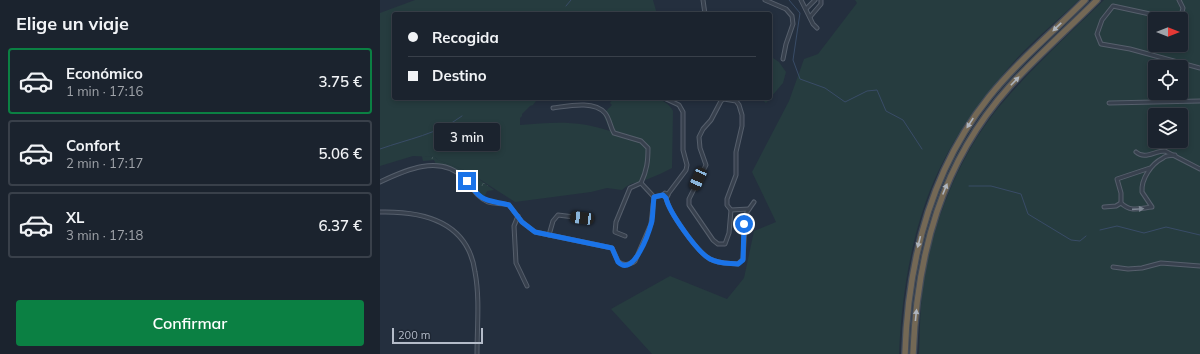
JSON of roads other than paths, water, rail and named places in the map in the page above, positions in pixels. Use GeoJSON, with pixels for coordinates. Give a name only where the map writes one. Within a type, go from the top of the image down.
{"type":"FeatureCollection","features":[{"type":"Feature","properties":{"kind":"highway"},"geometry":{"type":"LineString","coordinates":[[905,354],[908,296],[916,253],[927,211],[949,160],[972,120],[989,97],[1032,51],[1085,0]]}},
{"type":"Feature","properties":{"kind":"highway"},"geometry":{"type":"LineString","coordinates":[[914,354],[920,282],[928,237],[945,190],[964,149],[982,121],[1009,88],[1097,0]]}},
{"type":"Feature","properties":{"kind":"street"},"geometry":{"type":"LineString","coordinates":[[765,0],[786,10],[792,16],[793,24],[786,44],[783,59]]}},
{"type":"Feature","properties":{"kind":"street"},"geometry":{"type":"LineString","coordinates":[[801,0],[817,28]]}},
{"type":"Feature","properties":{"kind":"street"},"geometry":{"type":"LineString","coordinates":[[806,9],[815,0]]}},
{"type":"Feature","properties":{"kind":"street"},"geometry":{"type":"LineString","coordinates":[[810,17],[821,4],[821,0]]}},
{"type":"Feature","properties":{"kind":"street"},"geometry":{"type":"LineString","coordinates":[[1179,0],[1183,8],[1181,16],[1150,14],[1113,6],[1102,20],[1097,34],[1101,44],[1130,49],[1200,68]]}},
{"type":"Feature","properties":{"kind":"street"},"geometry":{"type":"LineString","coordinates":[[704,2],[705,12]]}},
{"type":"Feature","properties":{"kind":"street"},"geometry":{"type":"LineString","coordinates":[[654,197],[665,196],[686,170],[687,165],[683,150],[683,112],[679,105],[668,100]]}},
{"type":"Feature","properties":{"kind":"street"},"geometry":{"type":"LineString","coordinates":[[722,100],[699,137],[700,148],[706,165],[693,190],[689,204],[713,240],[718,244],[725,244],[729,233],[730,210],[727,204],[727,199],[736,175],[736,152],[740,141],[742,115],[736,101],[730,100]]}},
{"type":"Feature","properties":{"kind":"street"},"geometry":{"type":"LineString","coordinates":[[1109,103],[1200,101]]}},
{"type":"Feature","properties":{"kind":"street"},"geometry":{"type":"LineString","coordinates":[[553,108],[588,106],[602,111],[606,114],[614,133],[636,139],[644,143],[648,148],[648,167],[641,183],[630,188],[616,222],[615,232],[625,236]]}},
{"type":"Feature","properties":{"kind":"street"},"geometry":{"type":"LineString","coordinates":[[1136,152],[1147,156],[1160,151],[1165,151],[1200,168]]}},
{"type":"Feature","properties":{"kind":"street"},"geometry":{"type":"LineString","coordinates":[[1150,168],[1142,190],[1152,207],[1134,209],[1126,208],[1121,203],[1121,193],[1117,179],[1144,171],[1163,157],[1175,156]]}},
{"type":"Feature","properties":{"kind":"street"},"geometry":{"type":"LineString","coordinates":[[380,182],[405,170],[418,166],[433,165],[444,167],[462,176],[478,196],[489,202],[509,205],[529,229],[549,235],[612,248],[620,264],[631,264],[635,261],[651,224],[654,197],[641,183]]}},
{"type":"Feature","properties":{"kind":"street"},"geometry":{"type":"LineString","coordinates":[[1144,171],[1144,174],[1147,174]]}},
{"type":"Feature","properties":{"kind":"street"},"geometry":{"type":"LineString","coordinates":[[665,196],[685,231],[699,251],[710,259],[722,263],[738,264],[743,260],[744,224],[749,209],[754,202]]}},
{"type":"Feature","properties":{"kind":"street"},"geometry":{"type":"LineString","coordinates":[[1104,206],[1116,206],[1121,203]]}},
{"type":"Feature","properties":{"kind":"street"},"geometry":{"type":"LineString","coordinates":[[730,210],[749,209]]}},
{"type":"Feature","properties":{"kind":"street"},"geometry":{"type":"LineString","coordinates":[[380,212],[415,213],[433,218],[449,228],[464,244],[471,257],[476,273],[477,354]]}},
{"type":"Feature","properties":{"kind":"street"},"geometry":{"type":"LineString","coordinates":[[549,235],[553,221],[558,215],[582,218]]}},
{"type":"Feature","properties":{"kind":"street"},"geometry":{"type":"LineString","coordinates":[[518,216],[514,226],[516,263],[527,286]]}},
{"type":"Feature","properties":{"kind":"street"},"geometry":{"type":"LineString","coordinates":[[1113,267],[1128,269],[1142,268],[1161,262],[1200,266]]}},
{"type":"Feature","properties":{"kind":"waterway"},"geometry":{"type":"LineString","coordinates":[[566,6],[571,0]]}},
{"type":"Feature","properties":{"kind":"waterway"},"geometry":{"type":"LineString","coordinates":[[789,0],[800,13],[793,60],[800,79],[825,88],[845,102],[867,91],[877,90],[886,111],[903,120],[922,149]]}},
{"type":"Feature","properties":{"kind":"waterway"},"geometry":{"type":"LineString","coordinates":[[380,149],[433,132],[462,116]]}},
{"type":"Feature","properties":{"kind":"waterway"},"geometry":{"type":"LineString","coordinates":[[969,186],[991,186],[1021,194],[1028,214],[1071,240],[1080,241],[1086,236]]}},
{"type":"Feature","properties":{"kind":"waterway"},"geometry":{"type":"LineString","coordinates":[[1100,230],[1117,226],[1144,233],[1166,227],[1200,235]]}}]}
